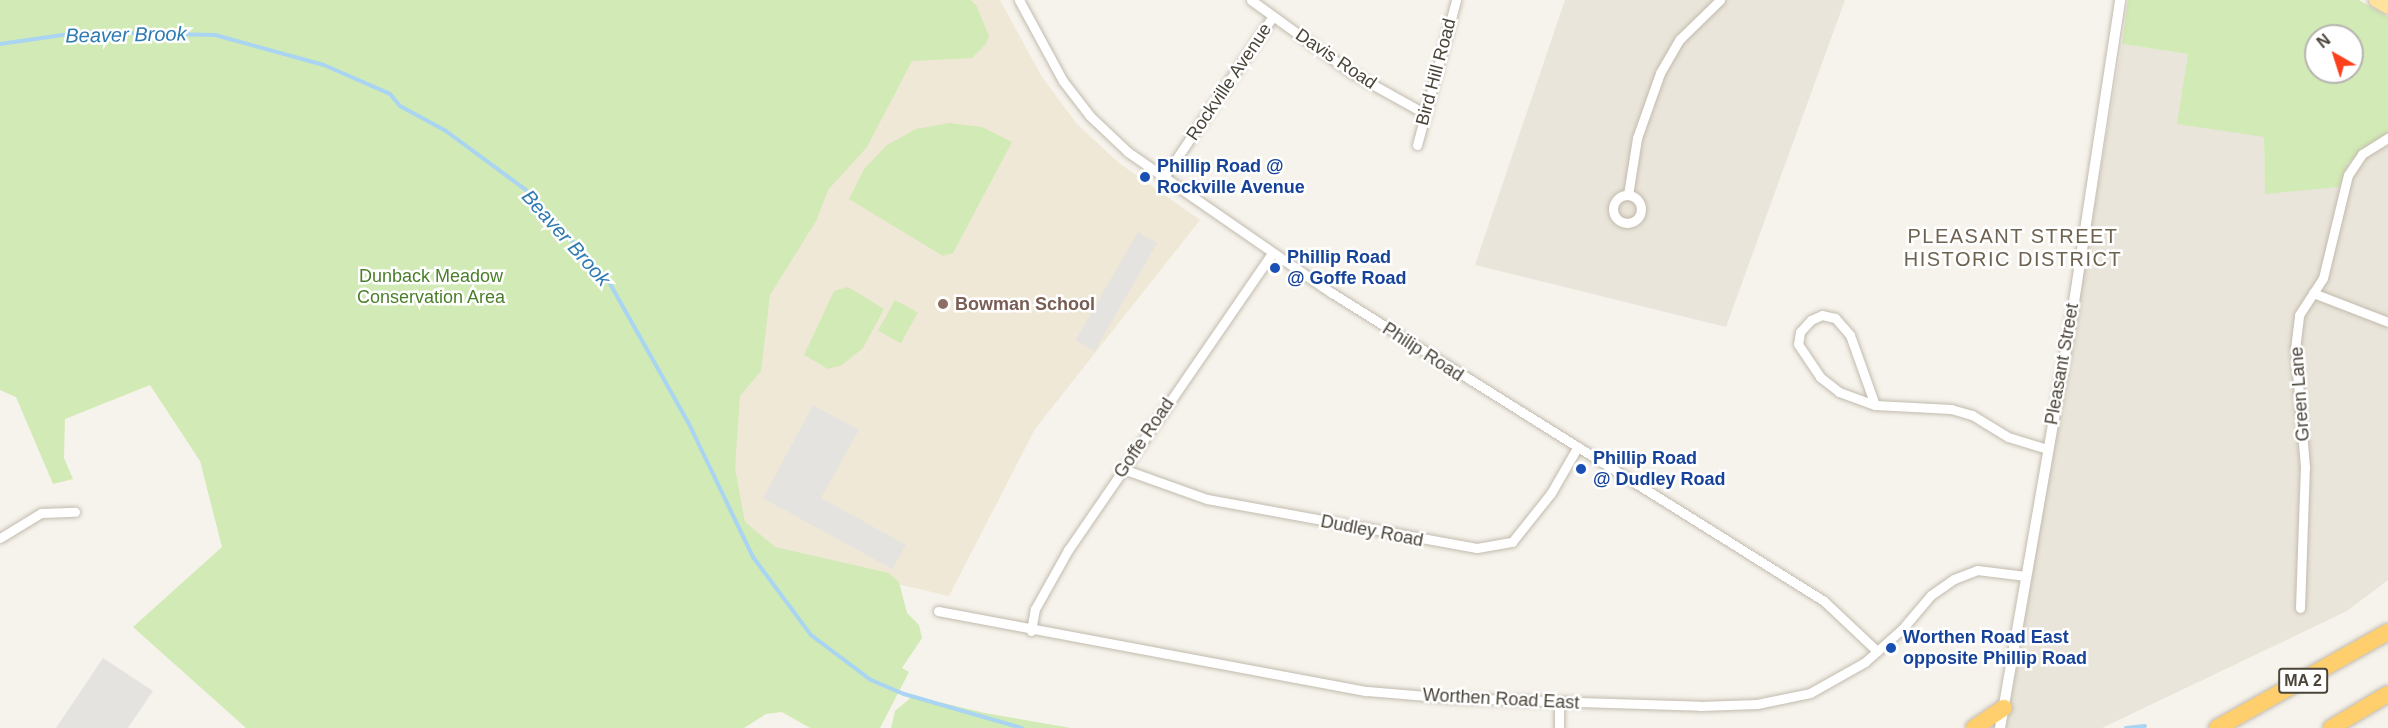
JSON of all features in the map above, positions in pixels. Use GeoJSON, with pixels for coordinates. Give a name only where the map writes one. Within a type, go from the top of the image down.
{"type":"FeatureCollection","features":[{"type":"Feature","properties":{"kind":"highway","name":"MA 2"},"geometry":{"type":"LineString","coordinates":[[2217,728],[2388,632]]}},
{"type":"Feature","properties":{"kind":"highway"},"geometry":{"type":"LineString","coordinates":[[2331,728],[2388,694]]}},
{"type":"Feature","properties":{"kind":"highway"},"geometry":{"type":"LineString","coordinates":[[1974,728],[2004,708]]}},
{"type":"Feature","properties":{"kind":"main road"},"geometry":{"type":"LineString","coordinates":[[2376,0],[2388,7]]}},
{"type":"Feature","properties":{"kind":"street","name":"Philip Road"},"geometry":{"type":"LineString","coordinates":[[1019,0],[1063,81],[1090,116],[1128,152],[1272,253],[1577,448],[1824,601],[1877,651]]}},
{"type":"Feature","properties":{"kind":"street","name":"Davis Road"},"geometry":{"type":"LineString","coordinates":[[1251,0],[1352,73],[1424,113]]}},
{"type":"Feature","properties":{"kind":"street","name":"Bird Hill Road"},"geometry":{"type":"LineString","coordinates":[[1417,145],[1456,0]]}},
{"type":"Feature","properties":{"kind":"street"},"geometry":{"type":"LineString","coordinates":[[1628,195],[1637,138],[1660,73],[1680,39],[1720,0]]}},
{"type":"Feature","properties":{"kind":"street","name":"Pleasant Street"},"geometry":{"type":"LineString","coordinates":[[2000,728],[2074,302],[2120,0]]}},
{"type":"Feature","properties":{"kind":"street","name":"Rockville Avenue"},"geometry":{"type":"LineString","coordinates":[[1164,177],[1273,16]]}},
{"type":"Feature","properties":{"kind":"street","name":"Green Lane"},"geometry":{"type":"LineString","coordinates":[[2300,608],[2305,467],[2296,340],[2299,315],[2323,278],[2348,175],[2362,154],[2388,138]]}},
{"type":"Feature","properties":{"kind":"street","name":"Goffe Road"},"geometry":{"type":"LineString","coordinates":[[1031,631],[1035,609],[1048,584],[1123,469],[1272,253]]}},
{"type":"Feature","properties":{"kind":"street"},"geometry":{"type":"LineString","coordinates":[[2313,294],[2388,322]]}},
{"type":"Feature","properties":{"kind":"street"},"geometry":{"type":"LineString","coordinates":[[1875,405],[1850,335],[1835,318],[1822,315],[1811,320],[1800,332],[1798,344],[1808,362],[1839,392],[1875,405],[1951,409],[1972,415],[2008,437],[2047,449]]}},
{"type":"Feature","properties":{"kind":"street","name":"Dudley Road"},"geometry":{"type":"LineString","coordinates":[[1123,469],[1208,499],[1477,548],[1512,542],[1551,493],[1577,448]]}},
{"type":"Feature","properties":{"kind":"street"},"geometry":{"type":"LineString","coordinates":[[0,538],[41,513],[75,512]]}},
{"type":"Feature","properties":{"kind":"street","name":"Worthen Road East"},"geometry":{"type":"LineString","coordinates":[[938,611],[1031,631],[1367,691],[1559,702],[1757,704],[1810,693],[1877,651],[1931,595],[1954,579],[1977,570],[2026,576]]}},
{"type":"Feature","properties":{"kind":"street"},"geometry":{"type":"LineString","coordinates":[[1559,702],[1559,728]]}},
{"type":"Feature","properties":{"kind":"shaded area","name":"Bowman School"},"geometry":{"type":"Polygon","coordinates":[[[924,0],[1000,0],[1042,77],[1077,124],[1119,163],[1200,220],[1035,429],[949,596],[806,563],[637,508],[924,0]]]}},
{"type":"Feature","properties":{"kind":"shaded area"},"geometry":{"type":"Polygon","coordinates":[[[1565,0],[1845,0],[1726,327],[1475,265],[1565,0]]]}},
{"type":"Feature","properties":{"kind":"shaded area"},"geometry":{"type":"Polygon","coordinates":[[[2122,44],[2188,54],[2264,137],[2265,193],[2348,163],[2388,135],[2388,580],[2347,611],[2102,728],[2006,728],[2122,44]]]}},
{"type":"Feature","properties":{"kind":"shaded area"},"geometry":{"type":"Polygon","coordinates":[[[1138,232],[1157,243],[1095,351],[1076,340],[1138,232]]]}},
{"type":"Feature","properties":{"kind":"shaded area"},"geometry":{"type":"Polygon","coordinates":[[[813,405],[859,430],[821,498],[906,545],[892,569],[763,498],[813,405]]]}},
{"type":"Feature","properties":{"kind":"shaded area"},"geometry":{"type":"Polygon","coordinates":[[[103,658],[153,691],[128,728],[56,728],[103,658]]]}},
{"type":"Feature","properties":{"kind":"green space","name":"Dunback Meadow Conservation Area"},"geometry":{"type":"Polygon","coordinates":[[[0,0],[970,0],[976,5],[989,36],[986,44],[972,58],[912,61],[867,147],[828,190],[816,221],[770,295],[761,371],[740,396],[735,468],[745,522],[775,547],[889,573],[899,582],[907,613],[919,625],[922,638],[902,668],[909,672],[880,728],[810,728],[782,712],[766,714],[744,728],[246,728],[133,627],[222,547],[200,461],[150,385],[65,419],[64,458],[73,479],[53,484],[16,397],[0,390],[0,0]]]}},
{"type":"Feature","properties":{"kind":"green space"},"geometry":{"type":"Polygon","coordinates":[[[2128,0],[2359,0],[2388,17],[2388,135],[2348,163],[2339,187],[2265,194],[2264,137],[2177,124],[2188,54],[2122,44],[2128,0]]]}},
{"type":"Feature","properties":{"kind":"green space"},"geometry":{"type":"Polygon","coordinates":[[[949,123],[982,127],[1012,142],[953,253],[943,256],[849,199],[864,169],[887,145],[916,129],[949,123]]]}},
{"type":"Feature","properties":{"kind":"green space"},"geometry":{"type":"Polygon","coordinates":[[[848,287],[884,309],[863,348],[842,365],[828,369],[804,355],[834,291],[848,287]]]}},
{"type":"Feature","properties":{"kind":"green space"},"geometry":{"type":"Polygon","coordinates":[[[895,300],[918,313],[901,343],[878,331],[895,300]]]}},
{"type":"Feature","properties":{"kind":"green space"},"geometry":{"type":"Polygon","coordinates":[[[913,696],[985,713],[1071,728],[891,728],[895,711],[913,696]]]}},
{"type":"Feature","properties":{"kind":"waterway","name":"Beaver Brook"},"geometry":{"type":"LineString","coordinates":[[0,44],[83,32],[215,35],[324,65],[390,94],[400,106],[446,131],[526,190],[609,282],[689,424],[753,557],[811,635],[871,680],[904,694],[1022,728]]}},
{"type":"Feature","properties":{"kind":"waterway","name":"Beaver Brook"},"geometry":{"type":"LineString","coordinates":[[2126,728],[2145,726]]}},
{"type":"Feature","properties":{"kind":"place","name":"Phillip Road @ Rockville Avenue"},"geometry":{"type":"Point","coordinates":[1145,177]}},
{"type":"Feature","properties":{"kind":"place","name":"Phillip Road @ Goffe Road"},"geometry":{"type":"Point","coordinates":[1275,268]}},
{"type":"Feature","properties":{"kind":"place","name":"Bowman School"},"geometry":{"type":"Point","coordinates":[943,304]}},
{"type":"Feature","properties":{"kind":"place","name":"Phillip Road @ Dudley Road"},"geometry":{"type":"Point","coordinates":[1581,469]}},
{"type":"Feature","properties":{"kind":"place","name":"Worthen Road East opposite Phillip Road"},"geometry":{"type":"Point","coordinates":[1891,648]}},
{"type":"Feature","properties":{"kind":"district","name":"PLEASANT STREET HISTORIC DISTRICT"},"geometry":{"type":"Point","coordinates":[2013,248]}}]}
